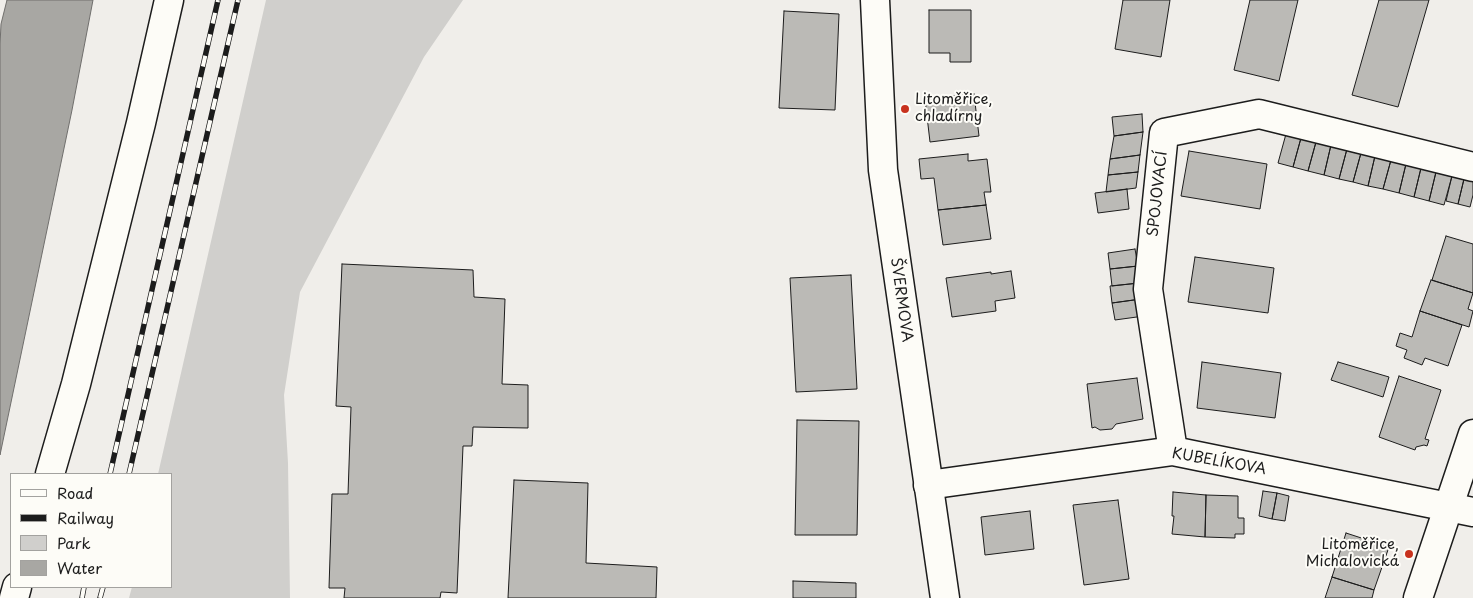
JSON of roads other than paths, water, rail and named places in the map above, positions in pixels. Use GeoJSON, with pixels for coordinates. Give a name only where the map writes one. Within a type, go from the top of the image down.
{"type":"FeatureCollection","features":[{"type":"Feature","properties":{"kind":"street"},"geometry":{"type":"LineString","coordinates":[[50,473],[76,384],[141,123],[169,0]]}},
{"type":"Feature","properties":{"kind":"street","name":"ŠVERMOVA"},"geometry":{"type":"LineString","coordinates":[[874,0],[883,170],[945,598]]}},
{"type":"Feature","properties":{"kind":"street","name":"SPOJOVACÍ"},"geometry":{"type":"LineString","coordinates":[[1173,451],[1148,289],[1164,132],[1259,114],[1473,167]]}},
{"type":"Feature","properties":{"kind":"street"},"geometry":{"type":"LineString","coordinates":[[1418,598],[1461,509],[1473,434]]}},
{"type":"Feature","properties":{"kind":"street","name":"KUBELÍKOVA"},"geometry":{"type":"LineString","coordinates":[[928,485],[1173,451],[1461,509]]}},
{"type":"Feature","properties":{"kind":"water"},"geometry":{"type":"Polygon","coordinates":[[[7,0],[93,0],[0,455],[0,45],[1,24],[7,0]]]}},
{"type":"Feature","properties":{"kind":"railway"},"geometry":{"type":"LineString","coordinates":[[110,473],[218,0]]}},
{"type":"Feature","properties":{"kind":"railway"},"geometry":{"type":"LineString","coordinates":[[129,473],[238,0]]}},
{"type":"Feature","properties":{"kind":"railway"},"geometry":{"type":"LineString","coordinates":[[82,598],[84,588]]}},
{"type":"Feature","properties":{"kind":"railway"},"geometry":{"type":"LineString","coordinates":[[100,598],[103,588]]}},
{"type":"Feature","properties":{"kind":"place","name":"Litoměřice, chladírny"},"geometry":{"type":"Point","coordinates":[905,109]}},
{"type":"Feature","properties":{"kind":"place","name":"Litoměřice, Michalovická"},"geometry":{"type":"Point","coordinates":[1409,554]}}]}
